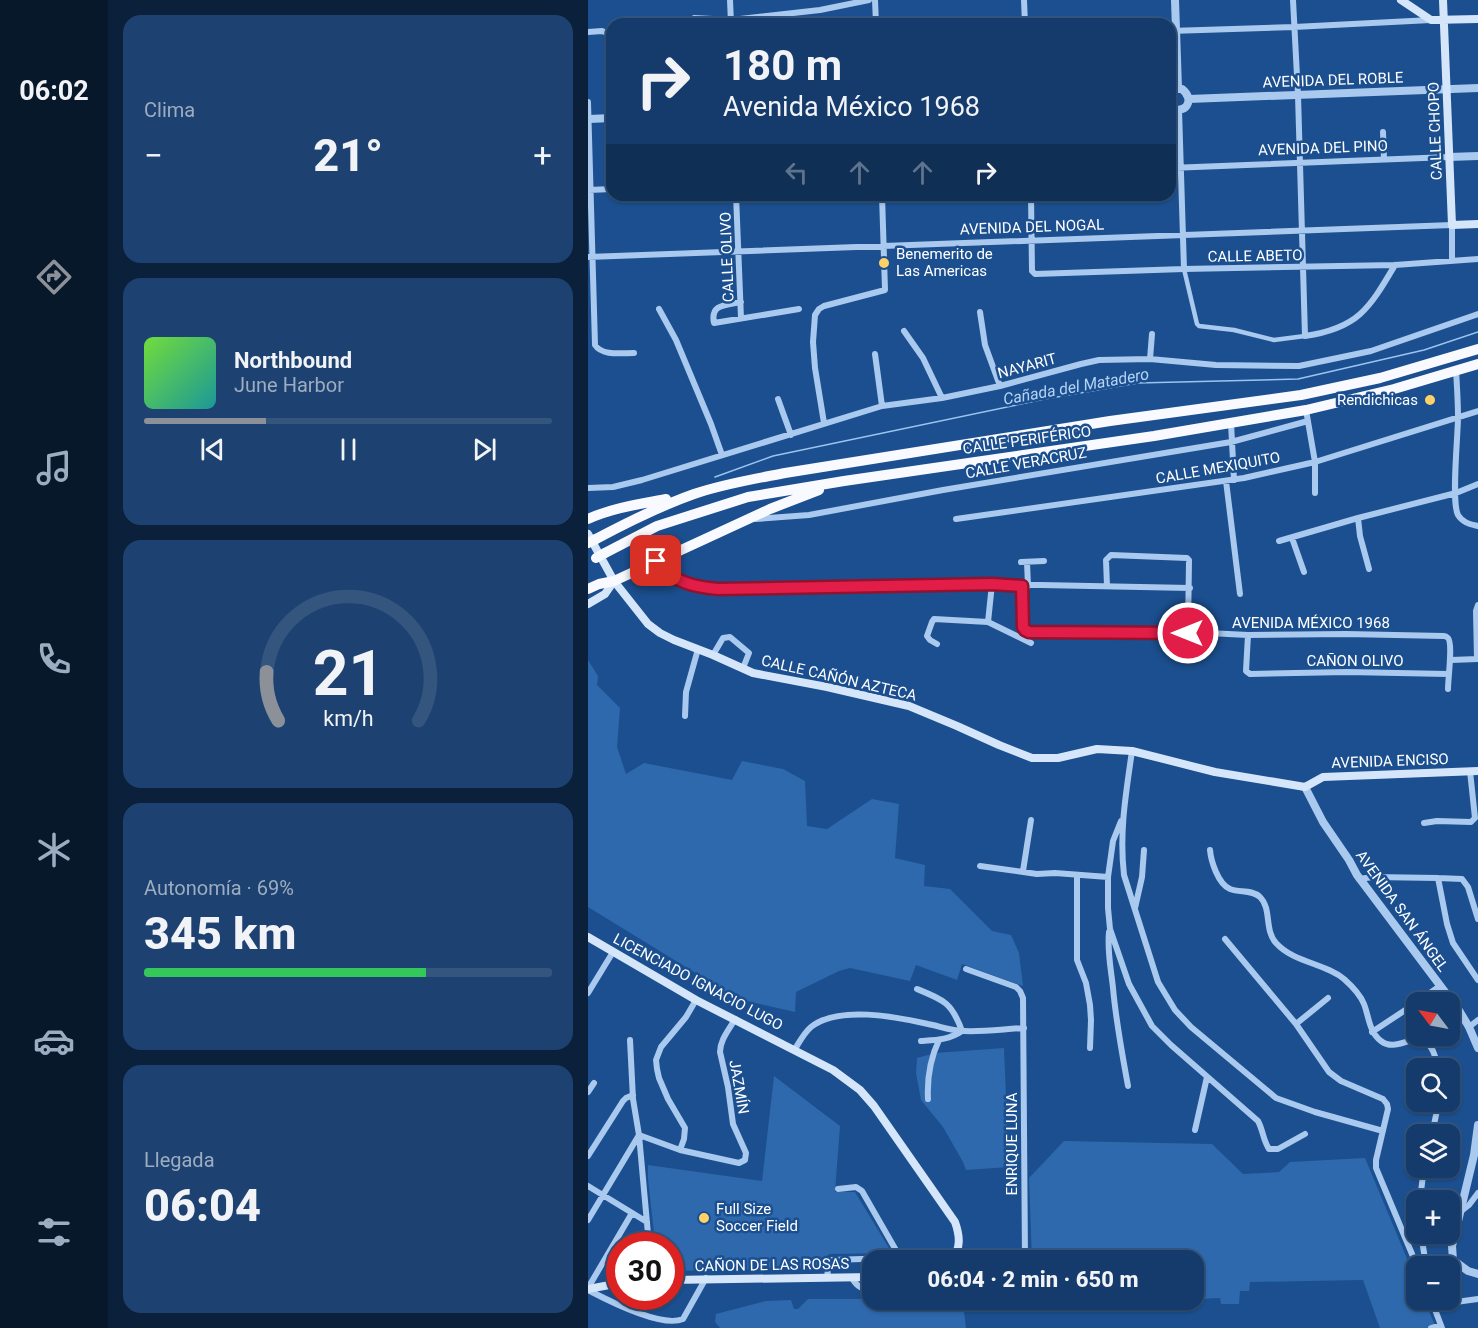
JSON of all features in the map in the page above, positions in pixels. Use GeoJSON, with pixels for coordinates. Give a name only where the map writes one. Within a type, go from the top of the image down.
{"type":"FeatureCollection","features":[{"type":"Feature","properties":{"kind":"highway","name":"CALLE PERIFÉRICO"},"geometry":{"type":"LineString","coordinates":[[591,539],[653,509],[696,493],[741,481],[784,472],[1301,394],[1380,378],[1478,349]]}},
{"type":"Feature","properties":{"kind":"highway","name":"CALLE PERIFÉRICO"},"geometry":{"type":"LineString","coordinates":[[596,558],[657,526],[729,503],[782,491],[1231,423],[1307,416],[1478,364]]}},
{"type":"Feature","properties":{"kind":"highway"},"geometry":{"type":"LineString","coordinates":[[588,589],[614,581],[781,504],[844,481]]}},
{"type":"Feature","properties":{"kind":"highway"},"geometry":{"type":"LineString","coordinates":[[588,519],[619,509],[696,493]]}},
{"type":"Feature","properties":{"kind":"main road"},"geometry":{"type":"LineString","coordinates":[[1401,0],[1431,21],[1478,19]]}},
{"type":"Feature","properties":{"kind":"main road","name":"CALLE CHOPO"},"geometry":{"type":"LineString","coordinates":[[1443,0],[1452,225]]}},
{"type":"Feature","properties":{"kind":"main road","name":"AVENIDA DEL NOGAL"},"geometry":{"type":"LineString","coordinates":[[1452,225],[1478,224]]}},
{"type":"Feature","properties":{"kind":"main road","name":"CALLE CAÑÓN AZTECA"},"geometry":{"type":"LineString","coordinates":[[591,539],[614,581],[648,624],[674,640],[761,675],[909,706],[1032,758],[1058,758],[1097,749],[1132,751],[1215,772],[1305,787]]}},
{"type":"Feature","properties":{"kind":"main road"},"geometry":{"type":"LineString","coordinates":[[588,604],[605,594],[614,581]]}},
{"type":"Feature","properties":{"kind":"main road","name":"AVENIDA ENCISO"},"geometry":{"type":"LineString","coordinates":[[1305,787],[1323,777],[1474,771]]}},
{"type":"Feature","properties":{"kind":"main road","name":"LICENCIADO IGNACIO LUGO"},"geometry":{"type":"LineString","coordinates":[[588,937],[696,1000],[795,1049]]}},
{"type":"Feature","properties":{"kind":"main road"},"geometry":{"type":"LineString","coordinates":[[795,1049],[848,1080],[874,1106],[955,1222],[959,1233],[957,1250]]}},
{"type":"Feature","properties":{"kind":"main road","name":"CAÑON DE LAS ROSAS"},"geometry":{"type":"LineString","coordinates":[[684,1279],[862,1278]]}},
{"type":"Feature","properties":{"kind":"main road"},"geometry":{"type":"LineString","coordinates":[[588,1289],[606,1286]]}},
{"type":"Feature","properties":{"kind":"street"},"geometry":{"type":"LineString","coordinates":[[730,0],[731,18]]}},
{"type":"Feature","properties":{"kind":"street"},"geometry":{"type":"LineString","coordinates":[[761,18],[820,10],[869,0]]}},
{"type":"Feature","properties":{"kind":"street"},"geometry":{"type":"LineString","coordinates":[[875,0],[876,18]]}},
{"type":"Feature","properties":{"kind":"street"},"geometry":{"type":"LineString","coordinates":[[1024,0],[1025,18]]}},
{"type":"Feature","properties":{"kind":"street"},"geometry":{"type":"LineString","coordinates":[[1174,18],[1175,0]]}},
{"type":"Feature","properties":{"kind":"street"},"geometry":{"type":"LineString","coordinates":[[1293,0],[1305,336]]}},
{"type":"Feature","properties":{"kind":"street"},"geometry":{"type":"LineString","coordinates":[[1176,31],[1431,21]]}},
{"type":"Feature","properties":{"kind":"street"},"geometry":{"type":"LineString","coordinates":[[588,32],[606,32]]}},
{"type":"Feature","properties":{"kind":"street"},"geometry":{"type":"LineString","coordinates":[[1176,65],[1178,88],[1186,92],[1189,99],[1186,107],[1176,109]]}},
{"type":"Feature","properties":{"kind":"street","name":"AVENIDA DEL ROBLE"},"geometry":{"type":"LineString","coordinates":[[1189,99],[1478,88]]}},
{"type":"Feature","properties":{"kind":"street"},"geometry":{"type":"LineString","coordinates":[[588,102],[590,257],[595,345],[603,352],[634,353]]}},
{"type":"Feature","properties":{"kind":"street"},"geometry":{"type":"LineString","coordinates":[[1179,110],[1184,269],[1199,326],[1234,330],[1274,340],[1337,329],[1360,315],[1383,286],[1395,265]]}},
{"type":"Feature","properties":{"kind":"street"},"geometry":{"type":"LineString","coordinates":[[588,119],[606,118]]}},
{"type":"Feature","properties":{"kind":"street"},"geometry":{"type":"LineString","coordinates":[[1383,132],[1384,159]]}},
{"type":"Feature","properties":{"kind":"street","name":"AVENIDA DEL PINO"},"geometry":{"type":"LineString","coordinates":[[1176,168],[1478,156]]}},
{"type":"Feature","properties":{"kind":"street"},"geometry":{"type":"LineString","coordinates":[[589,190],[606,189]]}},
{"type":"Feature","properties":{"kind":"street","name":"CALLE OLIVO"},"geometry":{"type":"LineString","coordinates":[[736,201],[741,318]]}},
{"type":"Feature","properties":{"kind":"street"},"geometry":{"type":"LineString","coordinates":[[824,423],[815,368],[813,342],[815,315],[824,306],[885,290],[882,201]]}},
{"type":"Feature","properties":{"kind":"street"},"geometry":{"type":"LineString","coordinates":[[1031,201],[1032,241]]}},
{"type":"Feature","properties":{"kind":"street","name":"AVENIDA DEL NOGAL"},"geometry":{"type":"LineString","coordinates":[[590,257],[1452,225]]}},
{"type":"Feature","properties":{"kind":"street","name":"CALLE CHOPO"},"geometry":{"type":"LineString","coordinates":[[1452,225],[1452,261]]}},
{"type":"Feature","properties":{"kind":"street","name":"CALLE ABETO"},"geometry":{"type":"LineString","coordinates":[[1032,241],[1033,273],[1047,274],[1395,265],[1478,259]]}},
{"type":"Feature","properties":{"kind":"street"},"geometry":{"type":"LineString","coordinates":[[741,302],[715,310],[714,324],[799,309]]}},
{"type":"Feature","properties":{"kind":"street"},"geometry":{"type":"LineString","coordinates":[[659,309],[673,333],[722,455]]}},
{"type":"Feature","properties":{"kind":"street"},"geometry":{"type":"LineString","coordinates":[[980,312],[986,345],[1000,386]]}},
{"type":"Feature","properties":{"kind":"street","name":"NAYARIT"},"geometry":{"type":"LineString","coordinates":[[588,488],[613,487],[642,480],[882,406],[942,398],[1000,386],[1099,360],[1150,359],[1216,365],[1299,366],[1371,351],[1478,314]]}},
{"type":"Feature","properties":{"kind":"street"},"geometry":{"type":"LineString","coordinates":[[904,331],[923,358],[942,398]]}},
{"type":"Feature","properties":{"kind":"street"},"geometry":{"type":"LineString","coordinates":[[1150,359],[1152,334]]}},
{"type":"Feature","properties":{"kind":"street"},"geometry":{"type":"LineString","coordinates":[[875,354],[882,406]]}},
{"type":"Feature","properties":{"kind":"street"},"geometry":{"type":"LineString","coordinates":[[1456,370],[1458,417],[1456,510],[1466,523],[1478,526]]}},
{"type":"Feature","properties":{"kind":"street"},"geometry":{"type":"LineString","coordinates":[[778,399],[791,435]]}},
{"type":"Feature","properties":{"kind":"street","name":"CALLE MEXIQUITO"},"geometry":{"type":"LineString","coordinates":[[956,519],[1234,480],[1315,462],[1478,411]]}},
{"type":"Feature","properties":{"kind":"street"},"geometry":{"type":"LineString","coordinates":[[1307,416],[1315,462],[1315,493]]}},
{"type":"Feature","properties":{"kind":"street","name":"CALLE VERACRUZ"},"geometry":{"type":"LineString","coordinates":[[746,519],[809,514],[1231,442],[1307,416]]}},
{"type":"Feature","properties":{"kind":"street"},"geometry":{"type":"LineString","coordinates":[[1231,423],[1234,480]]}},
{"type":"Feature","properties":{"kind":"street"},"geometry":{"type":"LineString","coordinates":[[1226,480],[1240,594]]}},
{"type":"Feature","properties":{"kind":"street"},"geometry":{"type":"LineString","coordinates":[[1279,541],[1456,493],[1478,484]]}},
{"type":"Feature","properties":{"kind":"street"},"geometry":{"type":"LineString","coordinates":[[1358,518],[1360,536],[1369,569]]}},
{"type":"Feature","properties":{"kind":"street"},"geometry":{"type":"LineString","coordinates":[[1292,538],[1304,572]]}},
{"type":"Feature","properties":{"kind":"street"},"geometry":{"type":"LineString","coordinates":[[1107,586],[1106,560],[1111,555],[1187,558],[1190,588],[1188,633]]}},
{"type":"Feature","properties":{"kind":"street"},"geometry":{"type":"LineString","coordinates":[[656,561],[667,573],[681,581],[703,588],[718,589],[992,584],[1190,588]]}},
{"type":"Feature","properties":{"kind":"street","name":"AVENIDA MÉXICO 1968"},"geometry":{"type":"LineString","coordinates":[[1044,561],[1024,562],[1023,627],[1029,632],[1444,636],[1450,640],[1451,660]]}},
{"type":"Feature","properties":{"kind":"street"},"geometry":{"type":"LineString","coordinates":[[988,622],[992,584]]}},
{"type":"Feature","properties":{"kind":"street"},"geometry":{"type":"LineString","coordinates":[[1448,689],[1451,660],[1478,659],[1476,611],[1478,605]]}},
{"type":"Feature","properties":{"kind":"street"},"geometry":{"type":"LineString","coordinates":[[937,645],[927,636],[933,620],[988,622],[1030,643]]}},
{"type":"Feature","properties":{"kind":"street","name":"CAÑON OLIVO"},"geometry":{"type":"LineString","coordinates":[[1248,635],[1247,674],[1347,672],[1448,674]]}},
{"type":"Feature","properties":{"kind":"street"},"geometry":{"type":"LineString","coordinates":[[712,655],[723,638],[730,637],[749,653],[743,668]]}},
{"type":"Feature","properties":{"kind":"street"},"geometry":{"type":"LineString","coordinates":[[685,716],[686,692],[698,649]]}},
{"type":"Feature","properties":{"kind":"street"},"geometry":{"type":"LineString","coordinates":[[1132,751],[1122,818],[1124,875],[1158,982],[1175,1010],[1191,1027],[1276,1098],[1315,1112],[1383,1131]]}},
{"type":"Feature","properties":{"kind":"street"},"geometry":{"type":"LineString","coordinates":[[1424,823],[1471,822],[1474,820],[1474,771]]}},
{"type":"Feature","properties":{"kind":"street","name":"AVENIDA SAN ÁNGEL"},"geometry":{"type":"LineString","coordinates":[[1305,787],[1323,822],[1359,879],[1469,1027],[1478,1048]]}},
{"type":"Feature","properties":{"kind":"street"},"geometry":{"type":"LineString","coordinates":[[1122,818],[1113,841],[1108,878],[1110,929],[1129,984],[1152,1026],[1258,1121],[1269,1149],[1278,1149],[1305,1134]]}},
{"type":"Feature","properties":{"kind":"street"},"geometry":{"type":"LineString","coordinates":[[1023,872],[1031,820]]}},
{"type":"Feature","properties":{"kind":"street"},"geometry":{"type":"LineString","coordinates":[[1135,909],[1142,877],[1144,850]]}},
{"type":"Feature","properties":{"kind":"street"},"geometry":{"type":"LineString","coordinates":[[1210,850],[1214,869],[1225,885],[1230,889],[1256,894],[1265,903],[1271,937],[1277,945],[1289,954],[1343,978],[1357,992],[1364,1005],[1372,1032],[1380,1041],[1388,1046],[1396,1046],[1419,1039],[1426,1042],[1435,1058]]}},
{"type":"Feature","properties":{"kind":"street"},"geometry":{"type":"LineString","coordinates":[[980,866],[1023,872],[1108,878]]}},
{"type":"Feature","properties":{"kind":"street"},"geometry":{"type":"LineString","coordinates":[[1077,875],[1077,960],[1086,983],[1090,1005],[1090,1048]]}},
{"type":"Feature","properties":{"kind":"street"},"geometry":{"type":"LineString","coordinates":[[1438,878],[1447,924],[1454,943],[1478,980]]}},
{"type":"Feature","properties":{"kind":"street"},"geometry":{"type":"LineString","coordinates":[[1359,879],[1438,878],[1464,881],[1478,919]]}},
{"type":"Feature","properties":{"kind":"street"},"geometry":{"type":"LineString","coordinates":[[1110,929],[1107,947],[1120,1051],[1128,1086]]}},
{"type":"Feature","properties":{"kind":"street"},"geometry":{"type":"LineString","coordinates":[[1225,939],[1296,1024],[1329,1072],[1335,1078],[1383,1099],[1387,1104],[1388,1109],[1376,1168],[1413,1256]]}},
{"type":"Feature","properties":{"kind":"street"},"geometry":{"type":"LineString","coordinates":[[588,993],[613,952]]}},
{"type":"Feature","properties":{"kind":"street","name":"ENRIQUE LUNA"},"geometry":{"type":"LineString","coordinates":[[966,969],[1016,987],[1023,998],[1025,1250]]}},
{"type":"Feature","properties":{"kind":"street"},"geometry":{"type":"LineString","coordinates":[[1432,992],[1440,987]]}},
{"type":"Feature","properties":{"kind":"street"},"geometry":{"type":"LineString","coordinates":[[917,988],[952,1008],[962,1031]]}},
{"type":"Feature","properties":{"kind":"street"},"geometry":{"type":"LineString","coordinates":[[1296,1024],[1328,998]]}},
{"type":"Feature","properties":{"kind":"street"},"geometry":{"type":"LineString","coordinates":[[639,1135],[680,1150],[685,1128],[659,1078],[656,1060],[661,1047],[686,1017],[696,1000]]}},
{"type":"Feature","properties":{"kind":"street"},"geometry":{"type":"LineString","coordinates":[[1372,1032],[1406,1009]]}},
{"type":"Feature","properties":{"kind":"street"},"geometry":{"type":"LineString","coordinates":[[795,1049],[803,1035],[812,1026],[832,1017],[845,1015],[897,1017],[962,1031],[1023,1028]]}},
{"type":"Feature","properties":{"kind":"street","name":"JAZMÍN"},"geometry":{"type":"LineString","coordinates":[[680,1150],[739,1163],[745,1160],[746,1153],[733,1124],[720,1052],[725,1036],[735,1019]]}},
{"type":"Feature","properties":{"kind":"street"},"geometry":{"type":"LineString","coordinates":[[1469,1027],[1478,1020]]}},
{"type":"Feature","properties":{"kind":"street"},"geometry":{"type":"LineString","coordinates":[[921,1041],[952,1037],[962,1031]]}},
{"type":"Feature","properties":{"kind":"street"},"geometry":{"type":"LineString","coordinates":[[630,1040],[633,1095],[648,1232]]}},
{"type":"Feature","properties":{"kind":"street"},"geometry":{"type":"LineString","coordinates":[[928,1100],[927,1081],[939,1040]]}},
{"type":"Feature","properties":{"kind":"street"},"geometry":{"type":"LineString","coordinates":[[1195,1130],[1208,1077]]}},
{"type":"Feature","properties":{"kind":"street"},"geometry":{"type":"LineString","coordinates":[[588,1092],[594,1083]]}},
{"type":"Feature","properties":{"kind":"street"},"geometry":{"type":"LineString","coordinates":[[588,1156],[623,1101],[633,1095]]}},
{"type":"Feature","properties":{"kind":"street"},"geometry":{"type":"LineString","coordinates":[[1460,1212],[1476,1155],[1478,1125]]}},
{"type":"Feature","properties":{"kind":"street"},"geometry":{"type":"LineString","coordinates":[[588,1220],[639,1135]]}},
{"type":"Feature","properties":{"kind":"street"},"geometry":{"type":"LineString","coordinates":[[588,1186],[647,1222]]}},
{"type":"Feature","properties":{"kind":"street"},"geometry":{"type":"LineString","coordinates":[[827,1277],[831,1260],[893,1258],[897,1252],[862,1191],[856,1187],[838,1189]]}},
{"type":"Feature","properties":{"kind":"street"},"geometry":{"type":"LineString","coordinates":[[1460,1212],[1478,1193]]}},
{"type":"Feature","properties":{"kind":"street"},"geometry":{"type":"LineString","coordinates":[[632,1213],[588,1289],[650,1322],[667,1325],[679,1323],[683,1319],[706,1278]]}},
{"type":"Feature","properties":{"kind":"street"},"geometry":{"type":"LineString","coordinates":[[1460,1265],[1478,1274]]}},
{"type":"Feature","properties":{"kind":"street"},"geometry":{"type":"LineString","coordinates":[[852,1278],[857,1286],[862,1288]]}},
{"type":"Feature","properties":{"kind":"street"},"geometry":{"type":"LineString","coordinates":[[1460,1300],[1478,1299]]}},
{"type":"Feature","properties":{"kind":"street"},"geometry":{"type":"LineString","coordinates":[[1431,1328],[1442,1326],[1436,1310]]}},
{"type":"Feature","properties":{"kind":"shaded area"},"geometry":{"type":"Polygon","coordinates":[[[588,660],[598,676],[597,685],[620,708],[617,747],[626,774],[644,763],[732,780],[742,761],[783,769],[805,781],[807,826],[827,829],[872,799],[899,804],[895,858],[925,865],[924,886],[950,889],[992,931],[1011,935],[1019,953],[1023,986],[962,964],[957,980],[916,965],[910,981],[850,968],[796,992],[795,1012],[738,999],[588,907],[588,660]]]}},
{"type":"Feature","properties":{"kind":"shaded area"},"geometry":{"type":"Polygon","coordinates":[[[1004,1048],[1009,1167],[966,1170],[943,1127],[921,1100],[916,1073],[917,1058],[935,1053],[1004,1048]]]}},
{"type":"Feature","properties":{"kind":"shaded area"},"geometry":{"type":"Polygon","coordinates":[[[774,1076],[840,1126],[835,1192],[855,1192],[890,1250],[862,1250],[862,1253],[829,1254],[823,1260],[821,1268],[684,1271],[684,1232],[654,1232],[648,1165],[762,1181],[774,1076]]]}},
{"type":"Feature","properties":{"kind":"shaded area"},"geometry":{"type":"Polygon","coordinates":[[[1064,1141],[1212,1144],[1243,1174],[1279,1172],[1290,1162],[1365,1158],[1406,1256],[1406,1310],[1429,1310],[1436,1328],[1380,1328],[1363,1280],[1250,1282],[1249,1291],[1240,1291],[1239,1304],[1221,1304],[1220,1298],[1204,1299],[1204,1250],[1032,1250],[1029,1178],[1064,1141]]]}},
{"type":"Feature","properties":{"kind":"shaded area"},"geometry":{"type":"Polygon","coordinates":[[[808,1299],[862,1299],[862,1310],[964,1310],[966,1328],[720,1328],[715,1322],[716,1314],[766,1301],[791,1300],[794,1309],[798,1309],[808,1299]]]}},
{"type":"Feature","properties":{"kind":"waterway","name":"Cañada del Matadero"},"geometry":{"type":"LineString","coordinates":[[715,477],[773,456],[1045,399],[1138,383],[1298,379],[1424,350],[1478,332]]}},
{"type":"Feature","properties":{"kind":"place","name":"Benemerito de Las Americas"},"geometry":{"type":"Point","coordinates":[884,263]}},
{"type":"Feature","properties":{"kind":"place","name":"Rendichicas"},"geometry":{"type":"Point","coordinates":[1430,400]}},
{"type":"Feature","properties":{"kind":"place","name":"Full Size Soccer Field"},"geometry":{"type":"Point","coordinates":[704,1218]}},
{"type":"Feature","properties":{"kind":"route"},"geometry":{"type":"LineString","coordinates":[[656,561],[667,573],[689,585],[703,588],[992,584],[1022,586],[1023,627],[1029,632],[1188,633]]}}]}
